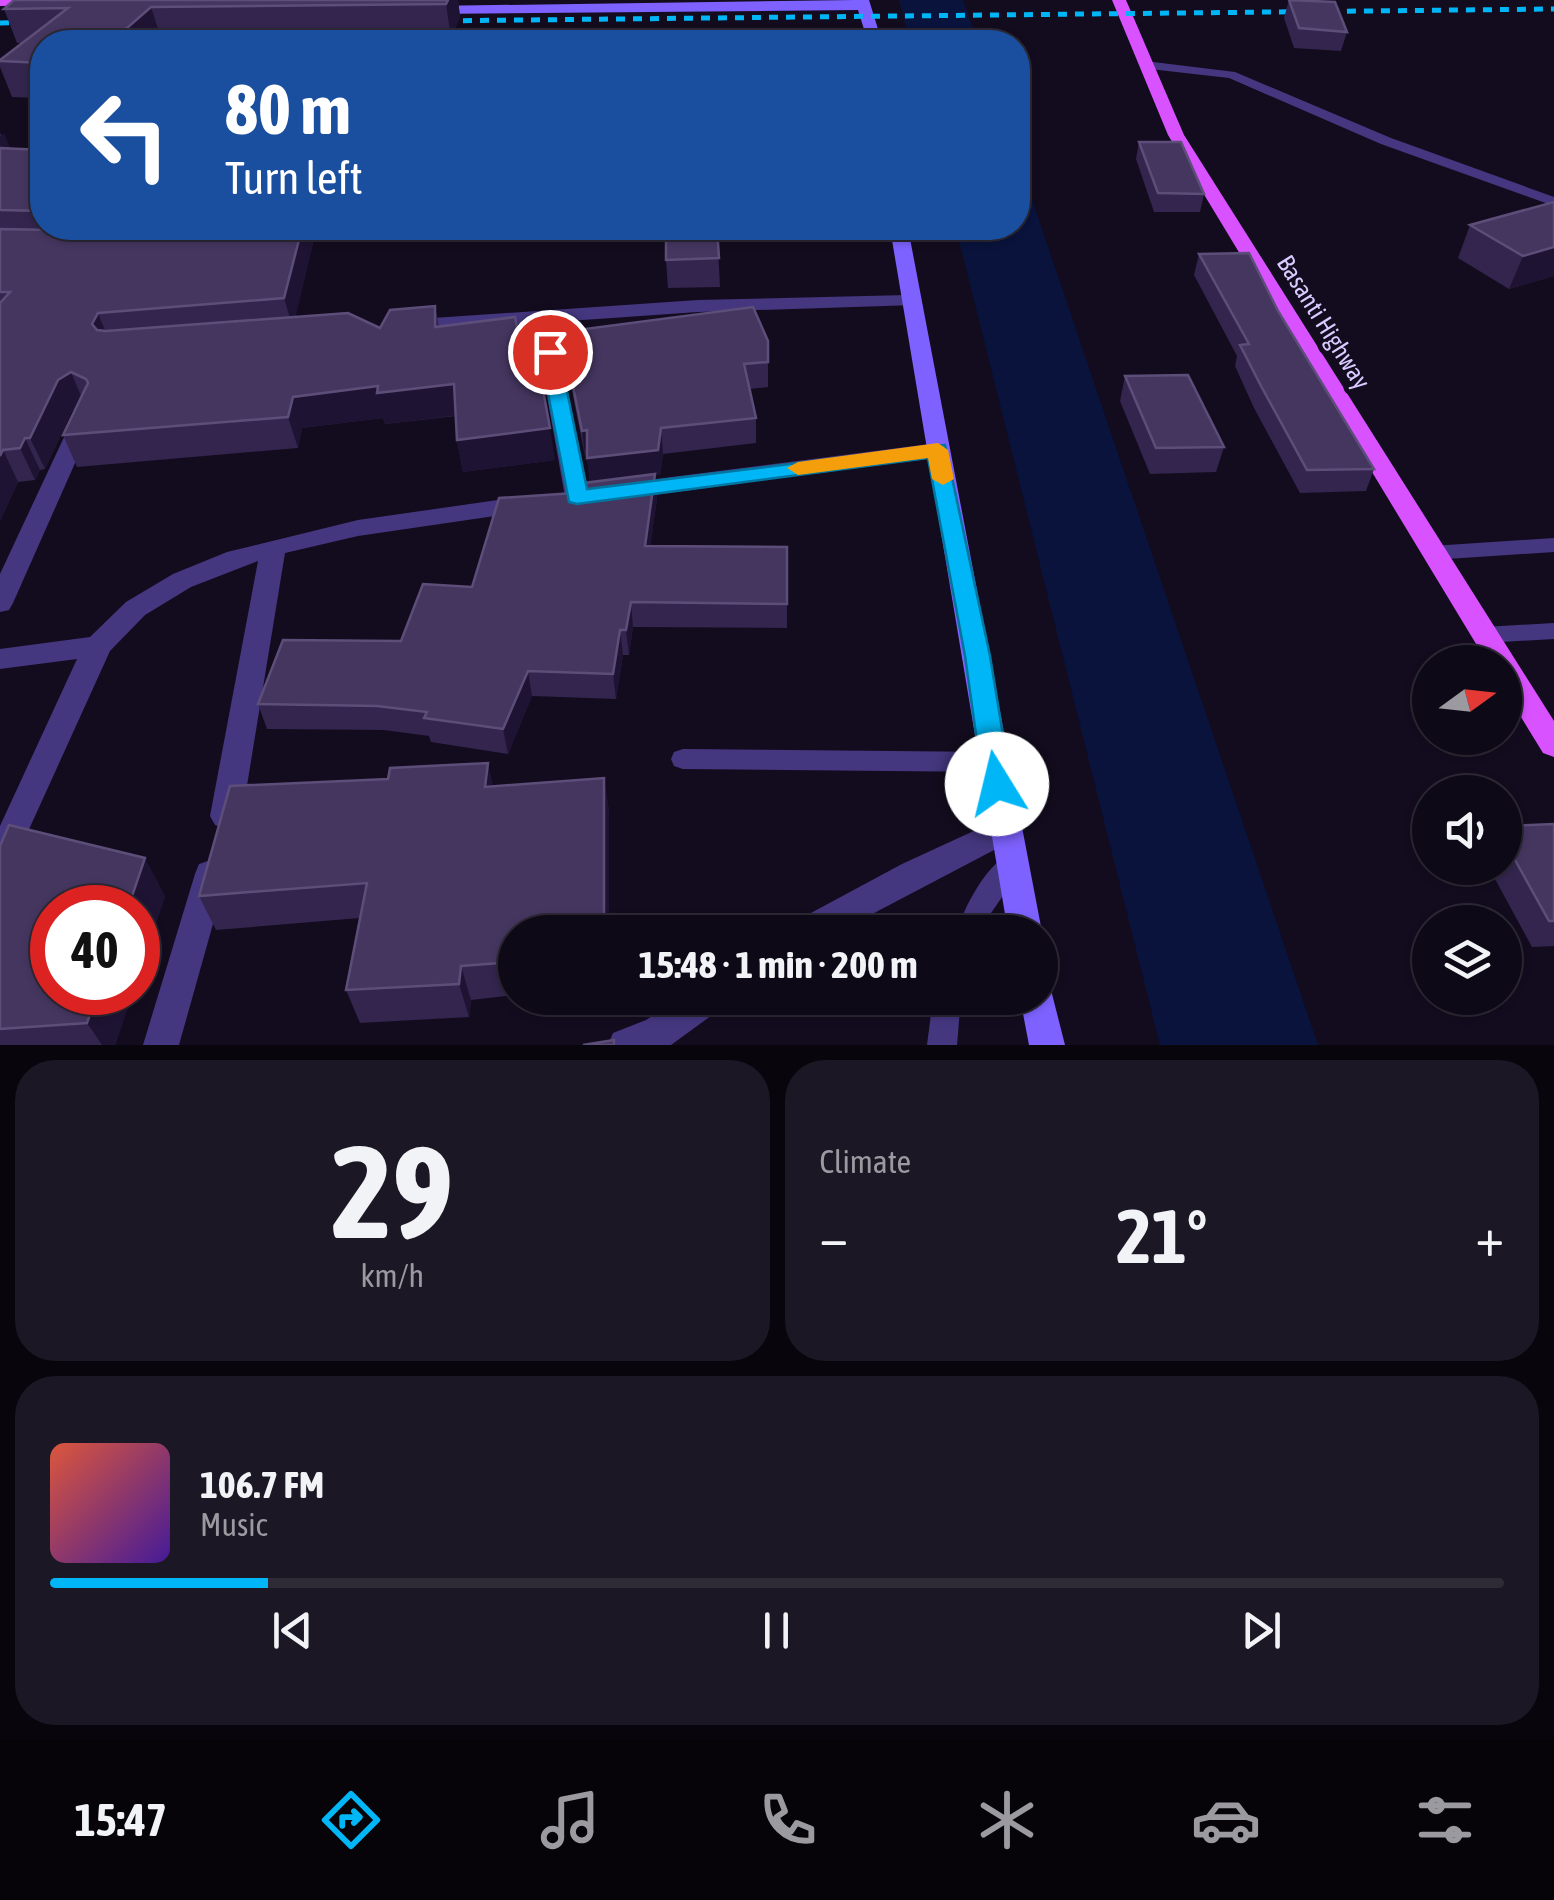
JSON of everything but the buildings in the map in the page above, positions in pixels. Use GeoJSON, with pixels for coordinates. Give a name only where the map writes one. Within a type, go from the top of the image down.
{"type":"FeatureCollection","features":[{"type":"Feature","properties":{"kind":"main road","name":"Basanti Highway"},"geometry":{"type":"LineString","coordinates":[[1119,0],[1158,98],[1194,166],[1490,645]]}},
{"type":"Feature","properties":{"kind":"main road"},"geometry":{"type":"LineString","coordinates":[[0,2],[118,6]]}},
{"type":"Feature","properties":{"kind":"main road","name":"Basanti Highway"},"geometry":{"type":"LineString","coordinates":[[1522,695],[1554,745]]}},
{"type":"Feature","properties":{"kind":"street"},"geometry":{"type":"LineString","coordinates":[[416,10],[863,3],[871,30]]}},
{"type":"Feature","properties":{"kind":"street"},"geometry":{"type":"LineString","coordinates":[[0,14],[118,6]]}},
{"type":"Feature","properties":{"kind":"street"},"geometry":{"type":"LineString","coordinates":[[900,240],[908,301],[978,656],[1004,830],[1021,915]]}},
{"type":"Feature","properties":{"kind":"street"},"geometry":{"type":"LineString","coordinates":[[385,328],[698,306],[908,301]]}},
{"type":"Feature","properties":{"kind":"street"},"geometry":{"type":"LineString","coordinates":[[543,316],[577,497]]}},
{"type":"Feature","properties":{"kind":"street"},"geometry":{"type":"LineString","coordinates":[[0,603],[86,413]]}},
{"type":"Feature","properties":{"kind":"street"},"geometry":{"type":"LineString","coordinates":[[0,860],[99,646],[137,606],[213,566],[419,518],[938,450]]}},
{"type":"Feature","properties":{"kind":"street"},"geometry":{"type":"LineString","coordinates":[[161,1045],[222,840],[273,550]]}},
{"type":"Feature","properties":{"kind":"street"},"geometry":{"type":"LineString","coordinates":[[0,659],[99,646]]}},
{"type":"Feature","properties":{"kind":"street"},"geometry":{"type":"LineString","coordinates":[[839,915],[1004,830]]}},
{"type":"Feature","properties":{"kind":"street"},"geometry":{"type":"LineString","coordinates":[[626,1045],[658,1032],[683,1015]]}},
{"type":"Feature","properties":{"kind":"street"},"geometry":{"type":"LineString","coordinates":[[1041,1015],[1047,1045]]}},
{"type":"Feature","properties":{"kind":"lane"},"geometry":{"type":"LineString","coordinates":[[1145,65],[1232,75],[1386,141],[1554,202]]}},
{"type":"Feature","properties":{"kind":"lane"},"geometry":{"type":"LineString","coordinates":[[1432,553],[1554,545]]}},
{"type":"Feature","properties":{"kind":"lane"},"geometry":{"type":"LineString","coordinates":[[1484,635],[1554,631]]}},
{"type":"Feature","properties":{"kind":"lane"},"geometry":{"type":"LineString","coordinates":[[682,759],[993,762]]}},
{"type":"Feature","properties":{"kind":"lane"},"geometry":{"type":"LineString","coordinates":[[976,915],[1011,866]]}},
{"type":"Feature","properties":{"kind":"lane"},"geometry":{"type":"LineString","coordinates":[[942,1045],[945,1015]]}},
{"type":"Feature","properties":{"kind":"shaded area"},"geometry":{"type":"Polygon","coordinates":[[[899,0],[963,0],[974,30],[907,30],[899,0]]]}},
{"type":"Feature","properties":{"kind":"shaded area"},"geometry":{"type":"Polygon","coordinates":[[[1030,193],[1318,1045],[1160,1045],[959,240],[1030,240],[1030,193]]]}},
{"type":"Feature","properties":{"kind":"railway"},"geometry":{"type":"LineString","coordinates":[[429,21],[1554,9]]}},
{"type":"Feature","properties":{"kind":"railway"},"geometry":{"type":"LineString","coordinates":[[0,23],[39,22]]}},
{"type":"Feature","properties":{"kind":"slow traffic"},"geometry":{"type":"LineString","coordinates":[[798,468],[938,450],[943,479]]}},
{"type":"Feature","properties":{"kind":"route"},"geometry":{"type":"LineString","coordinates":[[550,352],[577,497],[938,450],[978,656],[997,784]]}}]}
